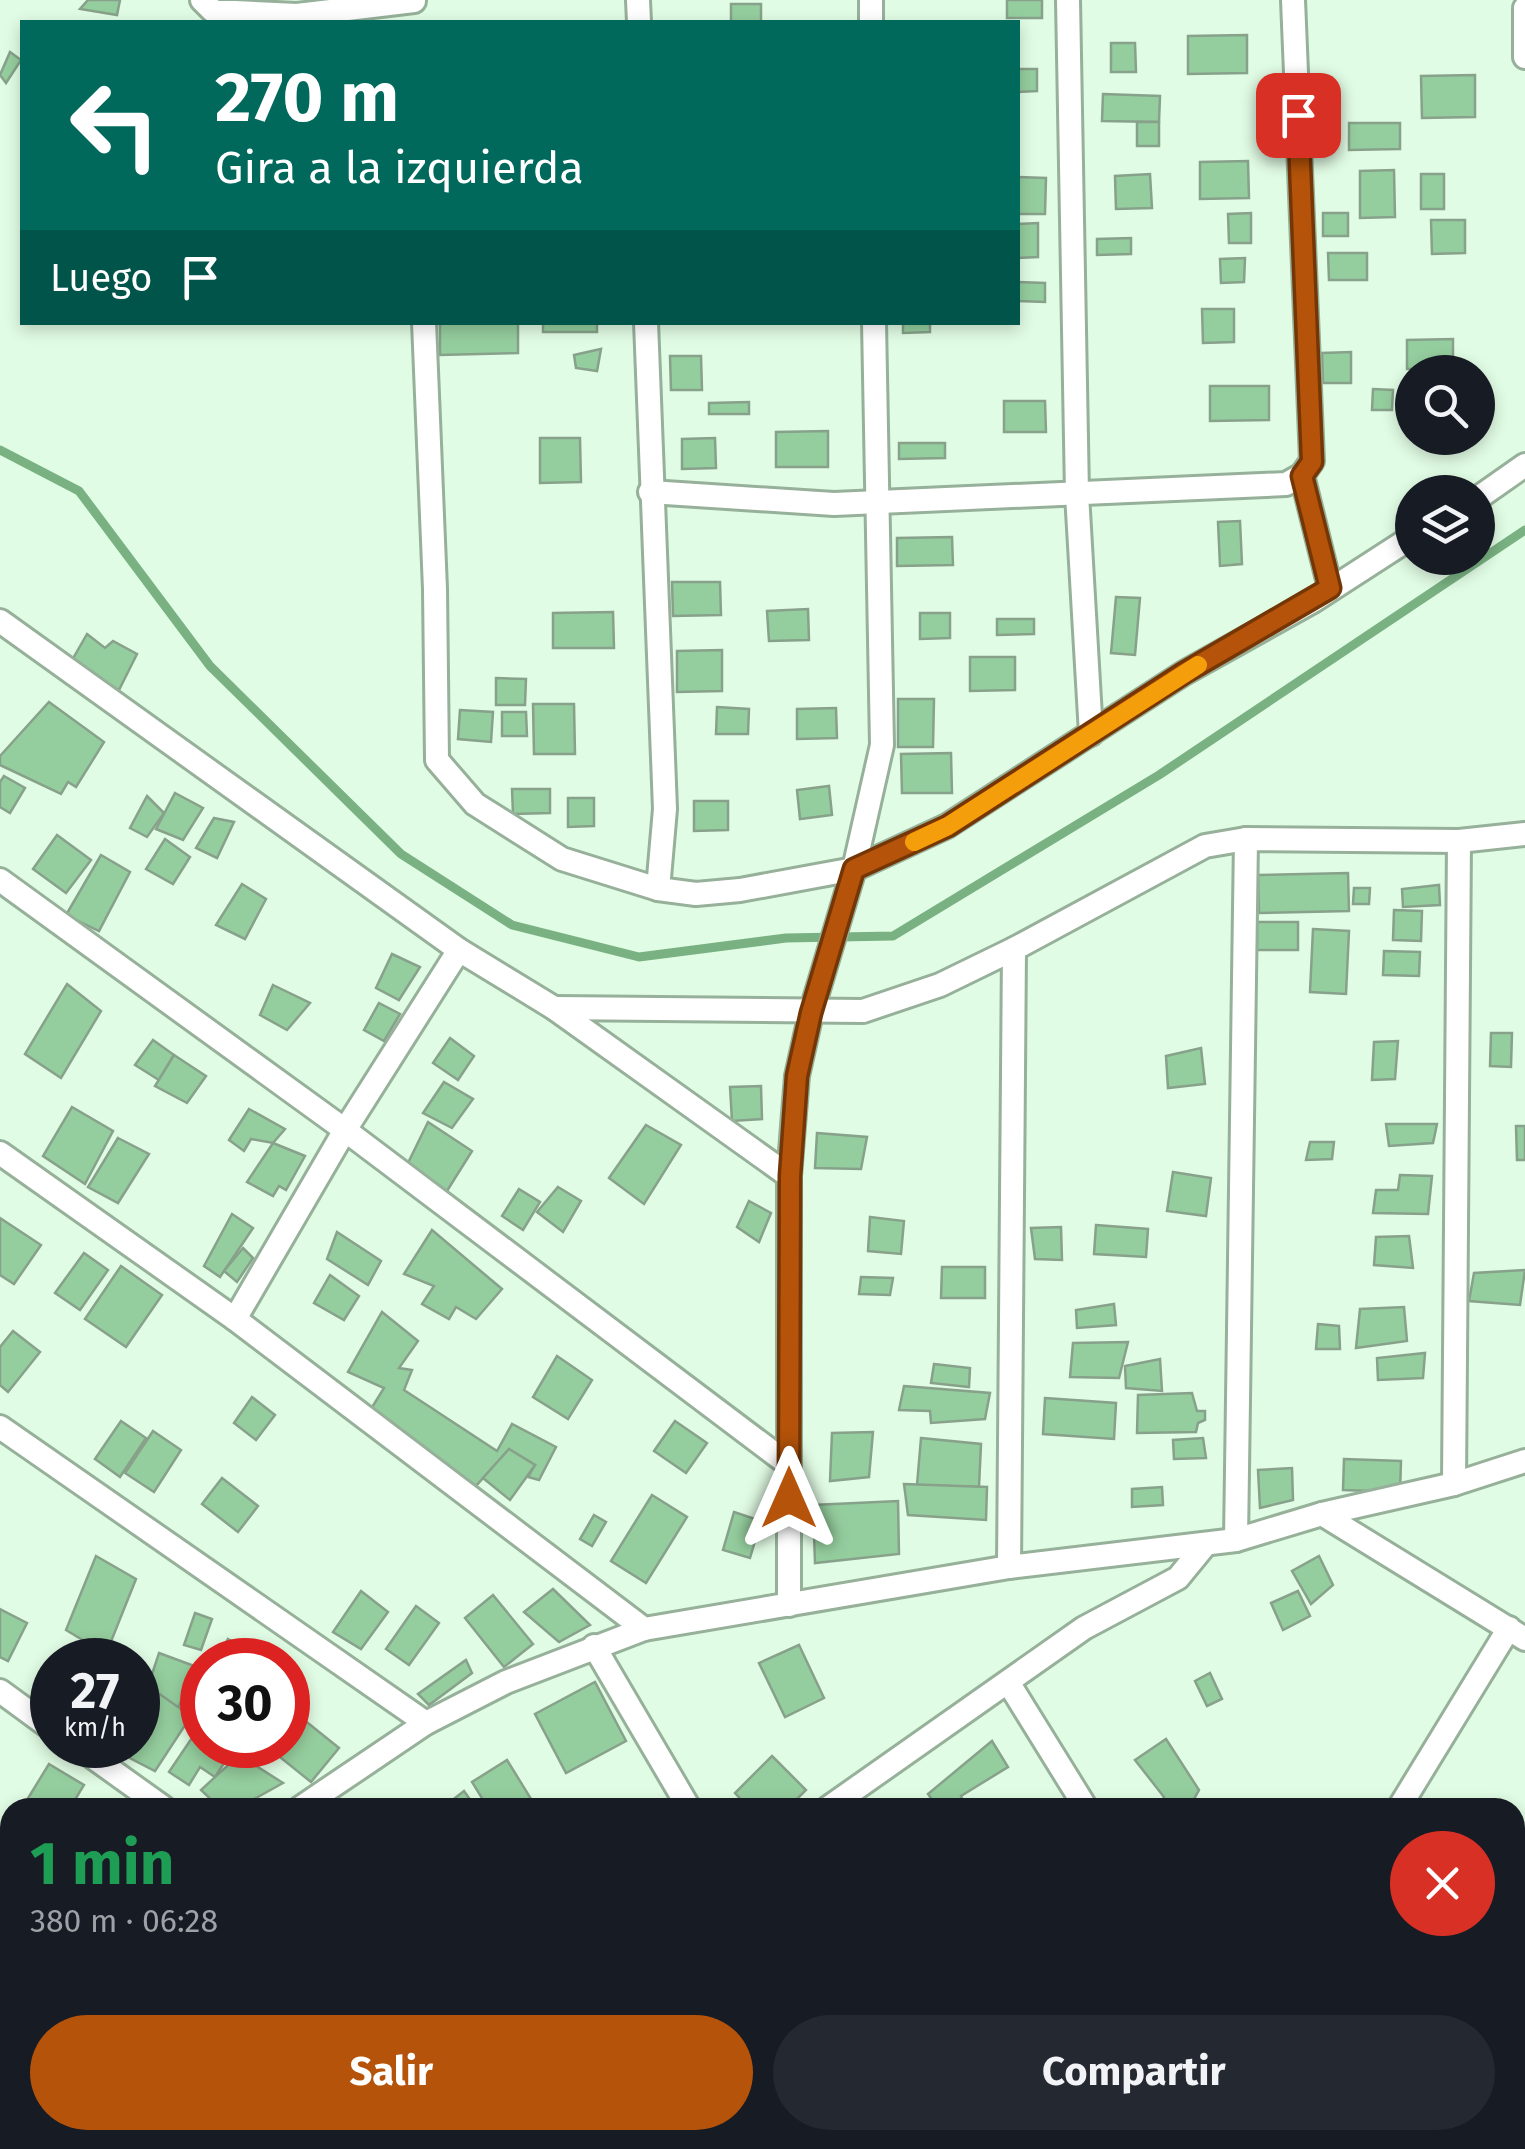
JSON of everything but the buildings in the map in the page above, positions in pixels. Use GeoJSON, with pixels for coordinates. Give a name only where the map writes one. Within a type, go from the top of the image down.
{"type":"FeatureCollection","features":[{"type":"Feature","properties":{"kind":"street"},"geometry":{"type":"LineString","coordinates":[[202,0],[213,11],[298,15],[414,0]]}},
{"type":"Feature","properties":{"kind":"street"},"geometry":{"type":"LineString","coordinates":[[1068,0],[1077,494],[1092,734]]}},
{"type":"Feature","properties":{"kind":"street"},"geometry":{"type":"LineString","coordinates":[[650,492],[834,504],[1286,484],[1302,476],[1312,462],[1293,0]]}},
{"type":"Feature","properties":{"kind":"street"},"geometry":{"type":"LineString","coordinates":[[1525,8],[1525,57]]}},
{"type":"Feature","properties":{"kind":"street"},"geometry":{"type":"LineString","coordinates":[[424,325],[435,589],[437,760],[475,804],[562,860],[658,889],[696,894],[740,890],[854,869],[948,826],[1184,673],[1395,548]]}},
{"type":"Feature","properties":{"kind":"street"},"geometry":{"type":"LineString","coordinates":[[646,325],[666,808],[658,889]]}},
{"type":"Feature","properties":{"kind":"street"},"geometry":{"type":"LineString","coordinates":[[789,1605],[790,1176],[797,1076],[811,1013],[854,869],[882,746],[874,325]]}},
{"type":"Feature","properties":{"kind":"street"},"geometry":{"type":"LineString","coordinates":[[1495,486],[1525,465]]}},
{"type":"Feature","properties":{"kind":"street"},"geometry":{"type":"LineString","coordinates":[[1302,476],[1330,588]]}},
{"type":"Feature","properties":{"kind":"street"},"geometry":{"type":"LineString","coordinates":[[0,621],[459,950],[554,1008],[790,1176]]}},
{"type":"Feature","properties":{"kind":"street"},"geometry":{"type":"LineString","coordinates":[[554,1008],[863,1011],[940,986],[1205,846],[1246,839],[1458,841],[1525,834]]}},
{"type":"Feature","properties":{"kind":"street"},"geometry":{"type":"LineString","coordinates":[[1236,1540],[1246,839]]}},
{"type":"Feature","properties":{"kind":"street"},"geometry":{"type":"LineString","coordinates":[[1454,1484],[1458,841]]}},
{"type":"Feature","properties":{"kind":"street"},"geometry":{"type":"LineString","coordinates":[[0,880],[346,1130],[788,1464]]}},
{"type":"Feature","properties":{"kind":"street"},"geometry":{"type":"LineString","coordinates":[[1009,1567],[1014,949]]}},
{"type":"Feature","properties":{"kind":"street"},"geometry":{"type":"LineString","coordinates":[[235,1320],[346,1130],[459,950]]}},
{"type":"Feature","properties":{"kind":"street"},"geometry":{"type":"LineString","coordinates":[[0,1152],[235,1320],[644,1629]]}},
{"type":"Feature","properties":{"kind":"street"},"geometry":{"type":"LineString","coordinates":[[0,1426],[426,1724]]}},
{"type":"Feature","properties":{"kind":"street"},"geometry":{"type":"LineString","coordinates":[[315,1798],[426,1724],[506,1682],[644,1629],[1009,1567],[1236,1540],[1322,1514],[1454,1484],[1525,1461]]}},
{"type":"Feature","properties":{"kind":"street"},"geometry":{"type":"LineString","coordinates":[[1322,1514],[1517,1634],[1407,1798]]}},
{"type":"Feature","properties":{"kind":"street"},"geometry":{"type":"LineString","coordinates":[[842,1798],[1084,1628],[1178,1578],[1205,1545]]}},
{"type":"Feature","properties":{"kind":"street"},"geometry":{"type":"LineString","coordinates":[[594,1646],[683,1798]]}},
{"type":"Feature","properties":{"kind":"street"},"geometry":{"type":"LineString","coordinates":[[1008,1682],[1080,1798]]}},
{"type":"Feature","properties":{"kind":"street"},"geometry":{"type":"LineString","coordinates":[[0,1691],[30,1712]]}},
{"type":"Feature","properties":{"kind":"street"},"geometry":{"type":"LineString","coordinates":[[108,1768],[150,1798]]}},
{"type":"Feature","properties":{"kind":"waterway"},"geometry":{"type":"LineString","coordinates":[[0,450],[79,491],[210,666],[401,854],[512,925],[639,957],[786,938],[893,936],[1159,775],[1525,530]]}},
{"type":"Feature","properties":{"kind":"slow traffic"},"geometry":{"type":"LineString","coordinates":[[914,842],[948,826],[1198,665]]}},
{"type":"Feature","properties":{"kind":"route"},"geometry":{"type":"LineString","coordinates":[[789,1498],[790,1176],[797,1076],[811,1013],[854,869],[948,826],[1184,673],[1330,588],[1302,476],[1312,462],[1298,115]]}}]}
